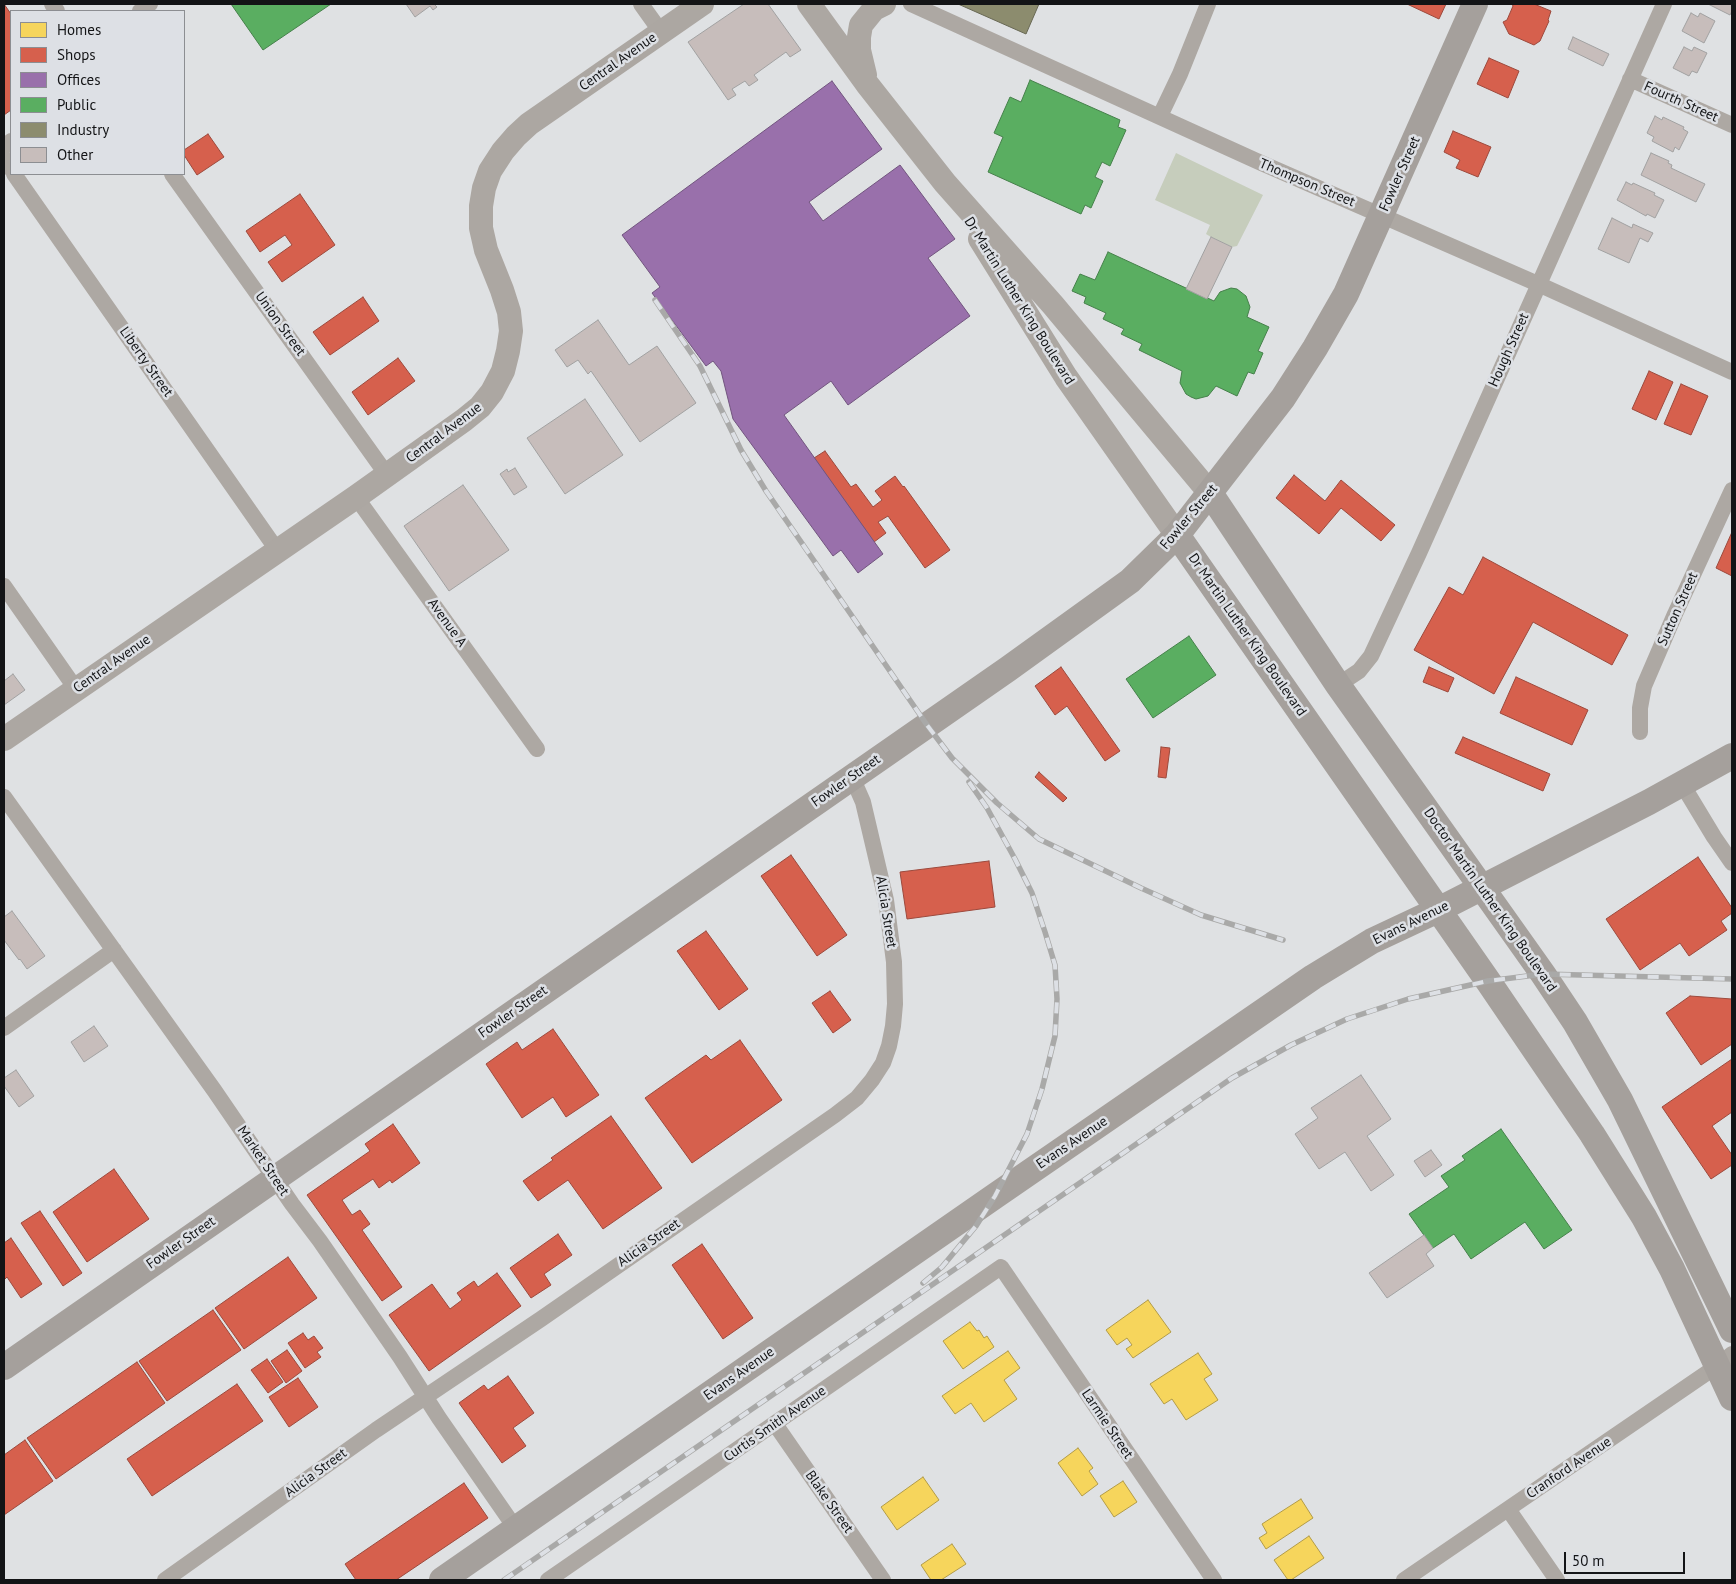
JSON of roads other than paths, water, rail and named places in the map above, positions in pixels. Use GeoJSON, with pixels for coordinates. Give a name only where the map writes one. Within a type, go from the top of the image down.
{"type":"FeatureCollection","features":[{"type":"Feature","properties":{"kind":"main road","name":"Central Avenue"},"geometry":{"type":"LineString","coordinates":[[4,739],[387,475],[480,407],[492,392],[503,370],[511,331],[509,312],[486,250],[480,228],[482,197],[490,170],[503,151],[529,124],[702,4]]}},
{"type":"Feature","properties":{"kind":"main road","name":"Dr Martin Luther King Boulevard"},"geometry":{"type":"LineString","coordinates":[[809,4],[867,84],[945,183],[1053,305],[1210,492]]}},
{"type":"Feature","properties":{"kind":"main road"},"geometry":{"type":"LineString","coordinates":[[867,84],[859,50],[860,31],[867,16],[874,9],[884,4]]}},
{"type":"Feature","properties":{"kind":"main road","name":"Fowler Street"},"geometry":{"type":"LineString","coordinates":[[4,1367],[1008,669],[1130,581],[1177,535],[1283,398],[1315,348],[1346,294],[1475,4]]}},
{"type":"Feature","properties":{"kind":"main road","name":"Dr Martin Luther King Boulevard"},"geometry":{"type":"LineString","coordinates":[[945,183],[1066,377],[1438,910]]}},
{"type":"Feature","properties":{"kind":"main road"},"geometry":{"type":"LineString","coordinates":[[1029,318],[1039,313],[1053,320],[1072,339],[1138,422],[1163,436]]}},
{"type":"Feature","properties":{"kind":"main road","name":"Doctor Martin Luther King Boulevard"},"geometry":{"type":"LineString","coordinates":[[1210,492],[1338,685],[1482,887],[1575,1022],[1620,1100],[1732,1330]]}},
{"type":"Feature","properties":{"kind":"main road","name":"Evans Avenue"},"geometry":{"type":"LineString","coordinates":[[442,1580],[1304,983],[1372,941],[1438,910],[1682,784],[1732,756]]}},
{"type":"Feature","properties":{"kind":"main road"},"geometry":{"type":"LineString","coordinates":[[1438,910],[1592,1134],[1639,1210],[1725,1360],[1732,1398]]}},
{"type":"Feature","properties":{"kind":"street"},"geometry":{"type":"LineString","coordinates":[[641,4],[661,32]]}},
{"type":"Feature","properties":{"kind":"street","name":"Thompson Street"},"geometry":{"type":"LineString","coordinates":[[911,4],[1259,162],[1538,284],[1732,372]]}},
{"type":"Feature","properties":{"kind":"street"},"geometry":{"type":"LineString","coordinates":[[1160,116],[1180,74],[1208,4]]}},
{"type":"Feature","properties":{"kind":"street","name":"Hough Street"},"geometry":{"type":"LineString","coordinates":[[1338,685],[1359,671],[1371,656],[1419,553],[1664,4]]}},
{"type":"Feature","properties":{"kind":"street","name":"Fourth Street"},"geometry":{"type":"LineString","coordinates":[[1630,79],[1732,125]]}},
{"type":"Feature","properties":{"kind":"street","name":"Liberty Street"},"geometry":{"type":"LineString","coordinates":[[15,175],[277,550]]}},
{"type":"Feature","properties":{"kind":"street","name":"Union Street"},"geometry":{"type":"LineString","coordinates":[[173,175],[387,475]]}},
{"type":"Feature","properties":{"kind":"street","name":"Sutton Street"},"geometry":{"type":"LineString","coordinates":[[1640,732],[1640,708],[1644,686],[1732,490]]}},
{"type":"Feature","properties":{"kind":"street","name":"Avenue A"},"geometry":{"type":"LineString","coordinates":[[356,496],[537,748]]}},
{"type":"Feature","properties":{"kind":"street"},"geometry":{"type":"LineString","coordinates":[[4,586],[76,689]]}},
{"type":"Feature","properties":{"kind":"street","name":"Alicia Street"},"geometry":{"type":"LineString","coordinates":[[165,1580],[425,1397],[541,1319],[857,1098],[872,1080],[882,1063],[888,1046],[893,1019],[895,980],[886,900],[862,802],[852,777]]}},
{"type":"Feature","properties":{"kind":"street"},"geometry":{"type":"LineString","coordinates":[[1682,784],[1732,863]]}},
{"type":"Feature","properties":{"kind":"street","name":"Market Street"},"geometry":{"type":"LineString","coordinates":[[4,797],[320,1241],[516,1529]]}},
{"type":"Feature","properties":{"kind":"street"},"geometry":{"type":"LineString","coordinates":[[4,1028],[114,950]]}},
{"type":"Feature","properties":{"kind":"street","name":"Curtis Smith Avenue"},"geometry":{"type":"LineString","coordinates":[[550,1580],[1001,1267]]}},
{"type":"Feature","properties":{"kind":"street","name":"Larmie Street"},"geometry":{"type":"LineString","coordinates":[[1001,1267],[1214,1580]]}},
{"type":"Feature","properties":{"kind":"street","name":"Cranford Avenue"},"geometry":{"type":"LineString","coordinates":[[1404,1580],[1725,1360]]}},
{"type":"Feature","properties":{"kind":"street","name":"Blake Street"},"geometry":{"type":"LineString","coordinates":[[774,1424],[883,1580]]}},
{"type":"Feature","properties":{"kind":"street"},"geometry":{"type":"LineString","coordinates":[[1508,1509],[1557,1580]]}},
{"type":"Feature","properties":{"kind":"railway"},"geometry":{"type":"LineString","coordinates":[[655,300],[700,366],[741,450],[766,491],[927,725],[952,758],[997,803],[1039,839],[1201,915],[1283,940]]}},
{"type":"Feature","properties":{"kind":"railway"},"geometry":{"type":"LineString","coordinates":[[923,1283],[942,1267],[976,1226],[995,1196],[1027,1134],[1042,1089],[1055,1036],[1057,999],[1055,965],[1032,893],[987,808],[969,782]]}},
{"type":"Feature","properties":{"kind":"railway"},"geometry":{"type":"LineString","coordinates":[[504,1580],[1232,1078],[1291,1045],[1347,1019],[1408,999],[1488,981],[1543,974],[1732,979]]}}]}
